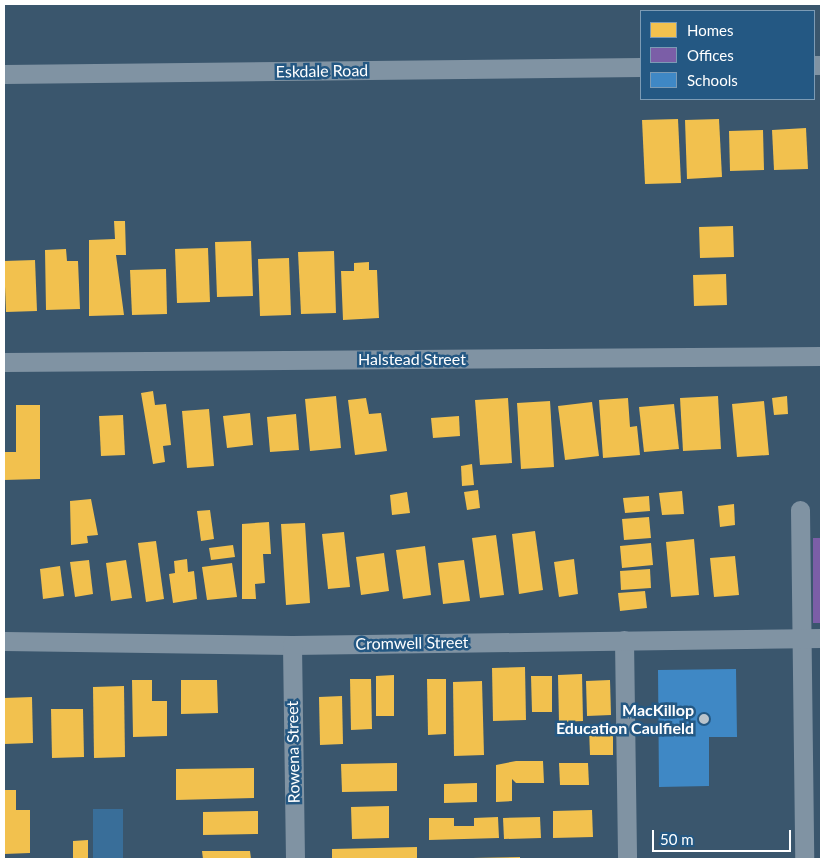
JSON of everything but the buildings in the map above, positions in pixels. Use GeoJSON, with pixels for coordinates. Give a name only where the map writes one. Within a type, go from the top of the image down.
{"type":"FeatureCollection","features":[{"type":"Feature","properties":{"kind":"street","name":"Eskdale Road"},"geometry":{"type":"LineString","coordinates":[[4,74],[640,67]]}},
{"type":"Feature","properties":{"kind":"street","name":"Halstead Street"},"geometry":{"type":"LineString","coordinates":[[4,362],[821,356]]}},
{"type":"Feature","properties":{"kind":"street"},"geometry":{"type":"LineString","coordinates":[[800,510],[804,859]]}},
{"type":"Feature","properties":{"kind":"street","name":"Cromwell Street"},"geometry":{"type":"LineString","coordinates":[[4,641],[292,644],[821,638]]}},
{"type":"Feature","properties":{"kind":"street"},"geometry":{"type":"LineString","coordinates":[[624,640],[627,859]]}},
{"type":"Feature","properties":{"kind":"street","name":"Rowena Street"},"geometry":{"type":"LineString","coordinates":[[292,644],[295,859]]}},
{"type":"Feature","properties":{"kind":"shaded area"},"geometry":{"type":"Polygon","coordinates":[[[93,809],[123,809],[123,859],[93,859],[93,809]]]}},
{"type":"Feature","properties":{"kind":"place","name":"MacKillop Education Caulfield"},"geometry":{"type":"Point","coordinates":[704,719]}}]}
